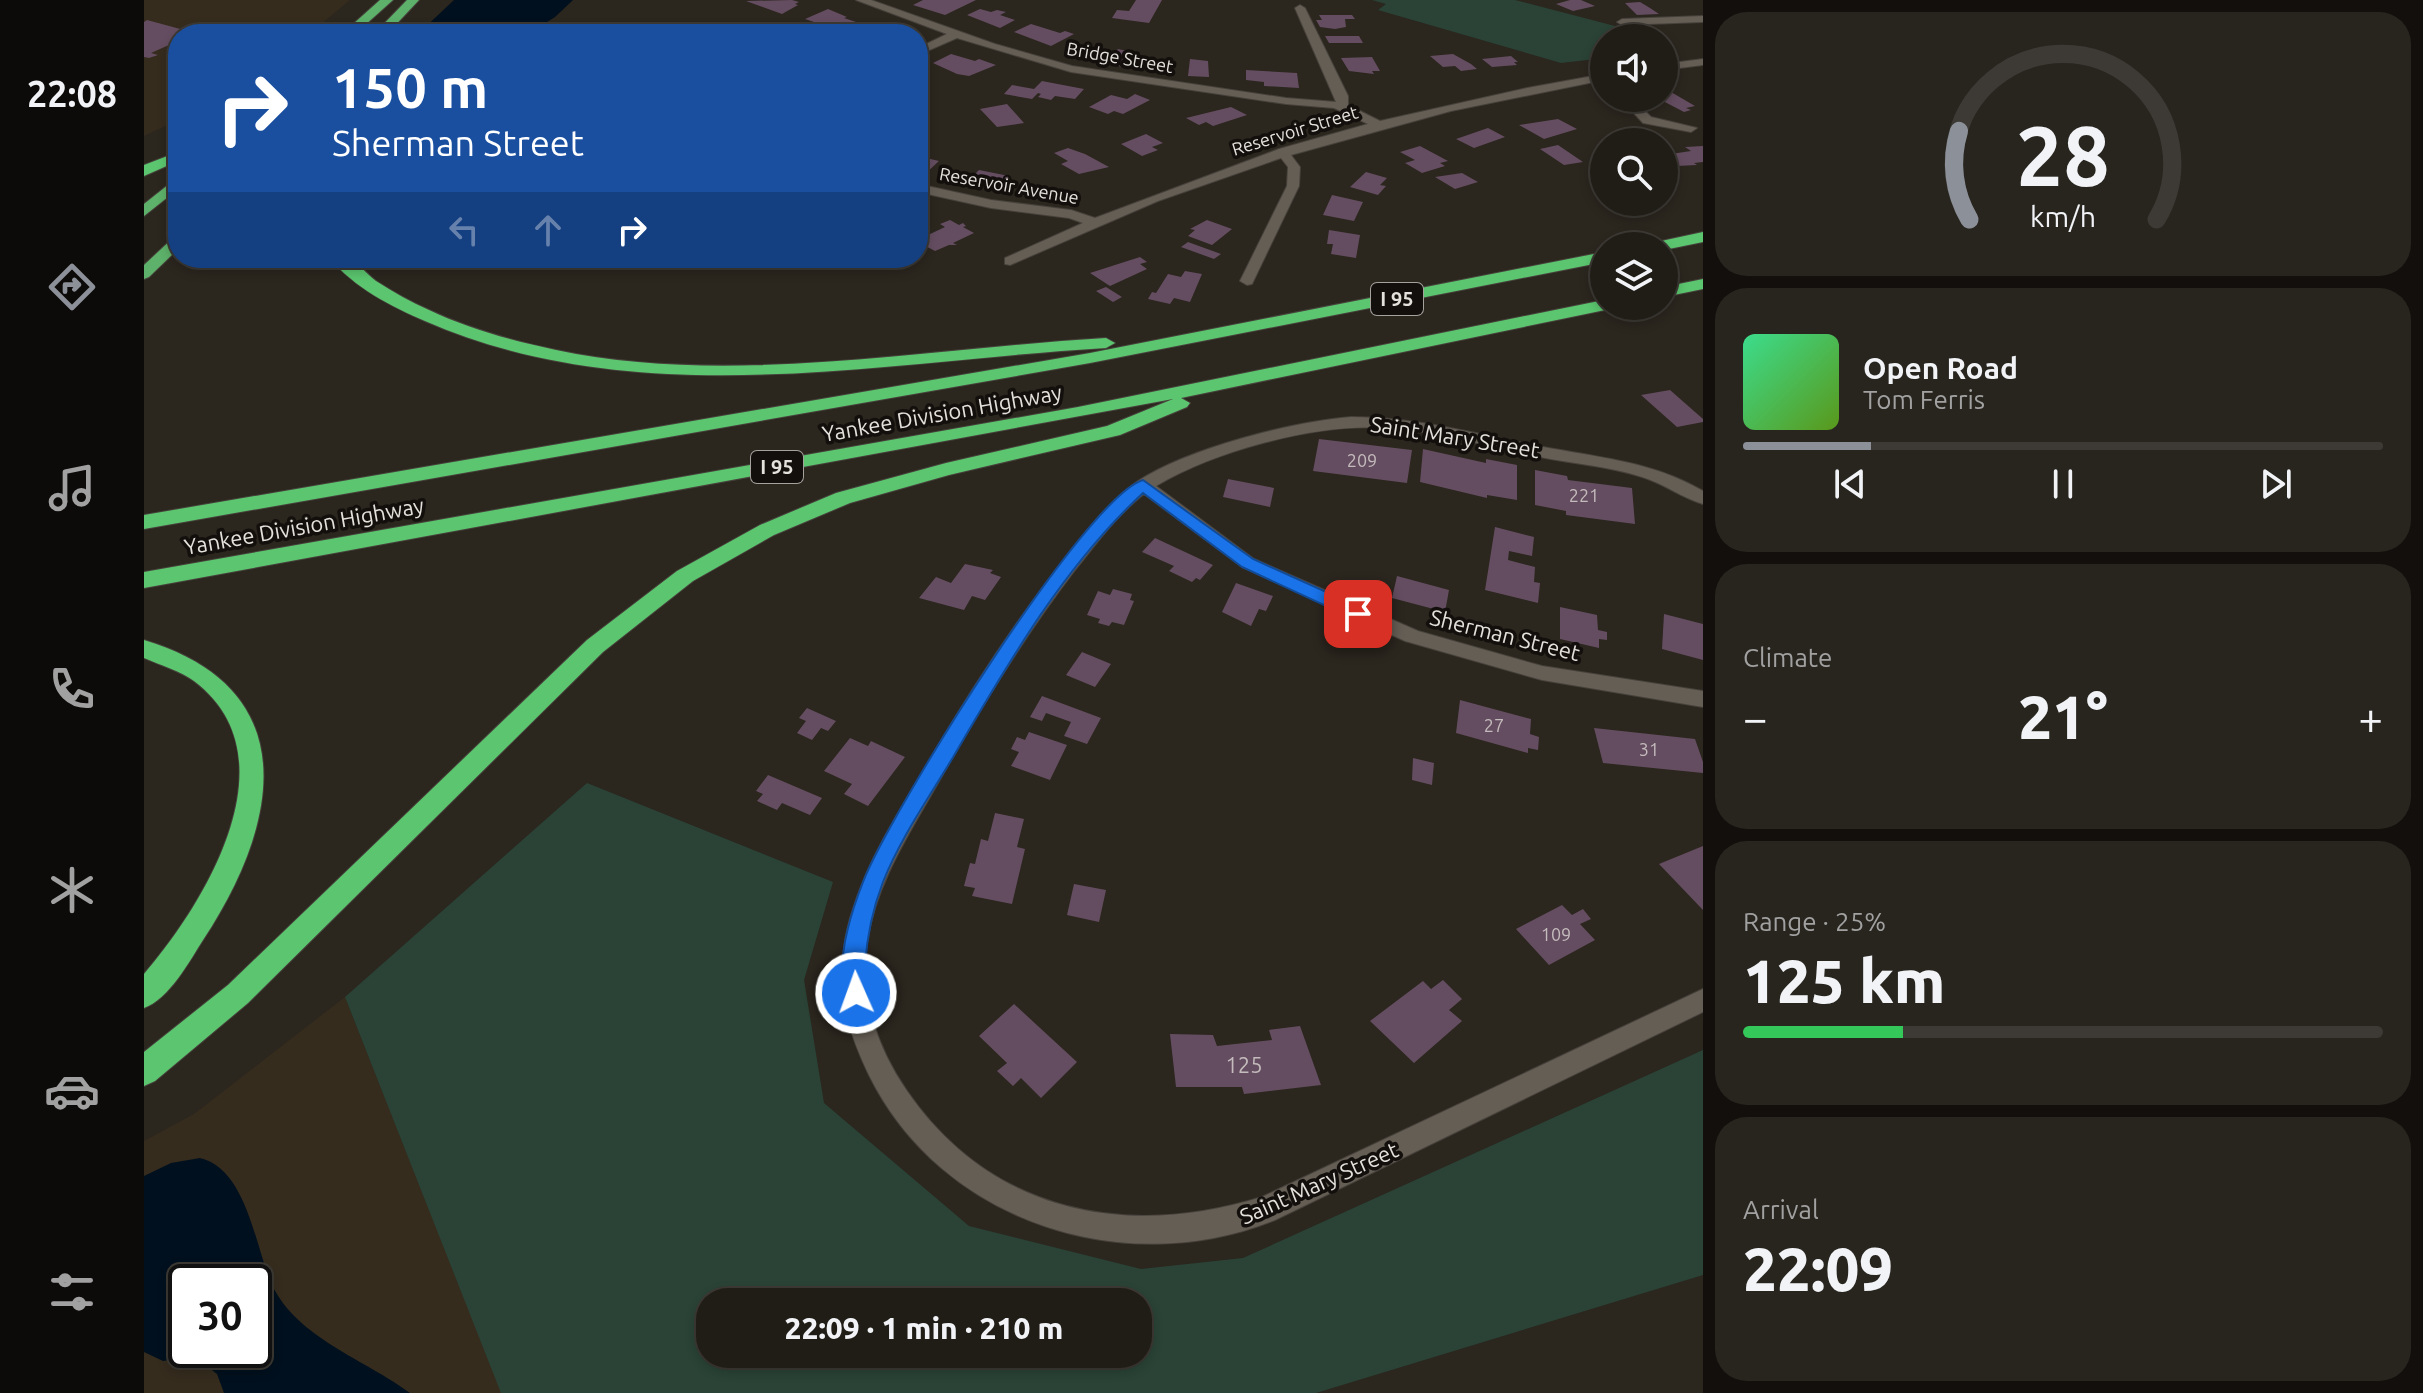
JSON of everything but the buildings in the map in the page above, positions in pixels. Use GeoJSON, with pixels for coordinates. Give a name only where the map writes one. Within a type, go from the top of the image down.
{"type":"FeatureCollection","features":[{"type":"Feature","properties":{"kind":"highway"},"geometry":{"type":"LineString","coordinates":[[345,24],[369,0]]}},
{"type":"Feature","properties":{"kind":"highway"},"geometry":{"type":"LineString","coordinates":[[359,24],[387,0]]}},
{"type":"Feature","properties":{"kind":"highway"},"geometry":{"type":"LineString","coordinates":[[390,24],[413,0]]}},
{"type":"Feature","properties":{"kind":"highway"},"geometry":{"type":"LineString","coordinates":[[392,24],[423,0]]}},
{"type":"Feature","properties":{"kind":"highway"},"geometry":{"type":"LineString","coordinates":[[144,171],[168,160]]}},
{"type":"Feature","properties":{"kind":"highway"},"geometry":{"type":"LineString","coordinates":[[144,212],[168,190]]}},
{"type":"Feature","properties":{"kind":"highway"},"geometry":{"type":"LineString","coordinates":[[1678,242],[1703,237]]}},
{"type":"Feature","properties":{"kind":"highway"},"geometry":{"type":"LineString","coordinates":[[144,274],[168,251]]}},
{"type":"Feature","properties":{"kind":"highway","name":"Yankee Division Highway"},"geometry":{"type":"LineString","coordinates":[[144,522],[1189,340],[1590,260]]}},
{"type":"Feature","properties":{"kind":"highway"},"geometry":{"type":"LineString","coordinates":[[351,268],[389,297],[456,328],[536,352],[643,368],[699,371],[805,369],[1037,345],[1189,340]]}},
{"type":"Feature","properties":{"kind":"highway"},"geometry":{"type":"LineString","coordinates":[[1678,289],[1703,284]]}},
{"type":"Feature","properties":{"kind":"highway","name":"Yankee Division Highway"},"geometry":{"type":"LineString","coordinates":[[144,580],[927,441],[1231,383],[1590,308]]}},
{"type":"Feature","properties":{"kind":"highway"},"geometry":{"type":"LineString","coordinates":[[144,1071],[238,994],[595,646],[696,569],[767,530],[833,501],[946,469],[1113,431],[1231,383]]}},
{"type":"Feature","properties":{"kind":"highway"},"geometry":{"type":"LineString","coordinates":[[144,648],[199,672],[225,695],[247,741],[252,775],[248,818],[227,879],[199,928],[144,995]]}},
{"type":"Feature","properties":{"kind":"street","name":"Bridge Street"},"geometry":{"type":"LineString","coordinates":[[861,0],[956,34],[1085,72],[1342,106],[1378,125]]}},
{"type":"Feature","properties":{"kind":"street"},"geometry":{"type":"LineString","coordinates":[[1300,8],[1342,96],[1342,106]]}},
{"type":"Feature","properties":{"kind":"street"},"geometry":{"type":"LineString","coordinates":[[1622,22],[1703,19]]}},
{"type":"Feature","properties":{"kind":"street"},"geometry":{"type":"LineString","coordinates":[[928,47],[956,34]]}},
{"type":"Feature","properties":{"kind":"street"},"geometry":{"type":"LineString","coordinates":[[1678,65],[1703,62]]}},
{"type":"Feature","properties":{"kind":"street","name":"Reservoir Street"},"geometry":{"type":"LineString","coordinates":[[1010,261],[1093,222],[1197,181],[1283,152],[1378,125],[1590,80]]}},
{"type":"Feature","properties":{"kind":"street"},"geometry":{"type":"LineString","coordinates":[[1639,112],[1647,120],[1691,128]]}},
{"type":"Feature","properties":{"kind":"street"},"geometry":{"type":"LineString","coordinates":[[1247,281],[1293,186],[1294,167],[1283,152]]}},
{"type":"Feature","properties":{"kind":"street","name":"Reservoir Avenue"},"geometry":{"type":"LineString","coordinates":[[928,190],[991,204],[1071,214],[1093,222]]}},
{"type":"Feature","properties":{"kind":"street","name":"Saint Mary Street"},"geometry":{"type":"LineString","coordinates":[[1703,498],[1669,478],[1626,467],[1435,430],[1362,422],[1324,426],[1205,454],[1143,485],[1105,520],[1001,657],[884,858],[865,903],[854,968],[862,1019],[870,1046],[893,1097],[930,1143],[983,1184],[1050,1216],[1115,1230],[1151,1233],[1191,1231],[1231,1222],[1277,1204],[1703,1000]]}},
{"type":"Feature","properties":{"kind":"street","name":"Sherman Street"},"geometry":{"type":"LineString","coordinates":[[1143,485],[1248,563],[1412,636],[1542,673],[1703,699]]}},
{"type":"Feature","properties":{"kind":"shaded area"},"geometry":{"type":"Polygon","coordinates":[[[144,0],[350,0],[321,24],[168,24],[168,125],[144,136],[144,0]]]}},
{"type":"Feature","properties":{"kind":"shaded area"},"geometry":{"type":"Polygon","coordinates":[[[345,997],[502,1393],[144,1393],[144,1141],[194,1114],[345,997]]]}},
{"type":"Feature","properties":{"kind":"green space"},"geometry":{"type":"Polygon","coordinates":[[[1372,0],[1515,0],[1607,24],[1590,24],[1590,60],[1561,63],[1378,10],[1386,4],[1372,0]]]}},
{"type":"Feature","properties":{"kind":"green space"},"geometry":{"type":"Polygon","coordinates":[[[587,783],[833,882],[804,980],[824,1103],[969,1226],[1141,1269],[1243,1258],[1703,1050],[1703,1275],[1316,1393],[501,1393],[345,997],[587,783]]]}},
{"type":"Feature","properties":{"kind":"water"},"geometry":{"type":"Polygon","coordinates":[[[454,0],[573,0],[544,24],[429,24],[454,0]]]}},
{"type":"Feature","properties":{"kind":"water"},"geometry":{"type":"Polygon","coordinates":[[[200,1158],[216,1165],[229,1177],[239,1193],[264,1264],[168,1264],[168,1360],[163,1361],[144,1352],[144,1176],[171,1163],[200,1158]]]}},
{"type":"Feature","properties":{"kind":"water"},"geometry":{"type":"Polygon","coordinates":[[[272,1285],[283,1304],[315,1334],[410,1393],[224,1393],[217,1374],[209,1368],[272,1368],[272,1285]]]}},
{"type":"Feature","properties":{"kind":"route"},"geometry":{"type":"LineString","coordinates":[[856,993],[854,968],[859,927],[873,881],[895,837],[1001,657],[1105,520],[1143,485],[1248,563],[1358,614]]}}]}
